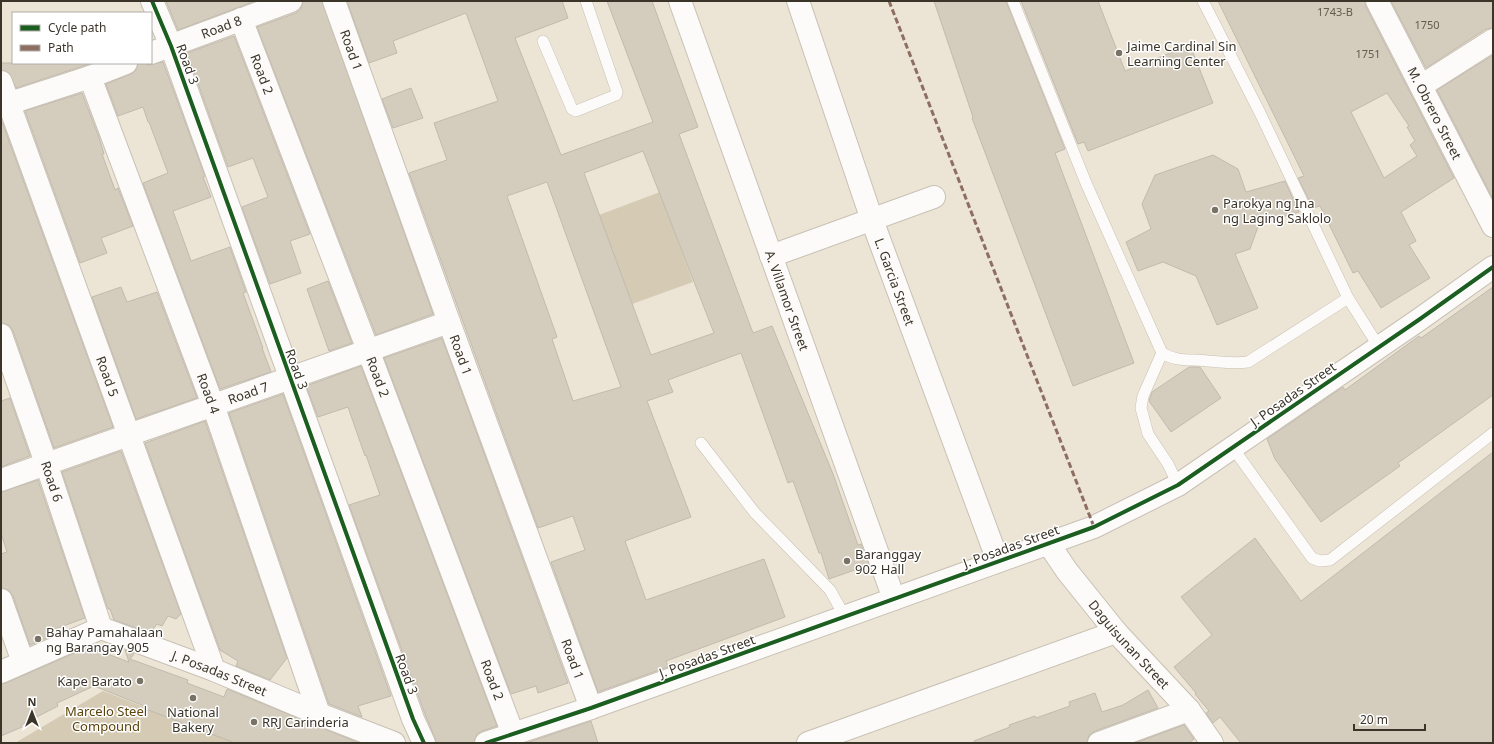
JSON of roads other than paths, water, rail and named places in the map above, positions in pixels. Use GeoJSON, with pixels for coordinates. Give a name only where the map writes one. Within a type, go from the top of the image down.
{"type":"FeatureCollection","features":[{"type":"Feature","properties":{"kind":"street","name":"Road 3"},"geometry":{"type":"LineString","coordinates":[[152,1],[171,46],[412,719],[424,743]]}},
{"type":"Feature","properties":{"kind":"street","name":"Road 8"},"geometry":{"type":"LineString","coordinates":[[152,53],[291,1]]}},
{"type":"Feature","properties":{"kind":"street","name":"Road 1"},"geometry":{"type":"LineString","coordinates":[[334,1],[449,322],[591,708]]}},
{"type":"Feature","properties":{"kind":"street","name":"A. Villamor Street"},"geometry":{"type":"LineString","coordinates":[[680,1],[894,599]]}},
{"type":"Feature","properties":{"kind":"street","name":"L. Garcia Street"},"geometry":{"type":"LineString","coordinates":[[798,1],[872,220],[998,561]]}},
{"type":"Feature","properties":{"kind":"street","name":"M. Obrero Street"},"geometry":{"type":"LineString","coordinates":[[1377,1],[1493,226]]}},
{"type":"Feature","properties":{"kind":"street","name":"Road 2"},"geometry":{"type":"LineString","coordinates":[[241,19],[368,350],[512,734]]}},
{"type":"Feature","properties":{"kind":"street"},"geometry":{"type":"LineString","coordinates":[[1421,86],[1493,40]]}},
{"type":"Feature","properties":{"kind":"street"},"geometry":{"type":"LineString","coordinates":[[4,104],[90,77],[123,64]]}},
{"type":"Feature","properties":{"kind":"street","name":"Road 4"},"geometry":{"type":"LineString","coordinates":[[90,77],[213,405],[319,714]]}},
{"type":"Feature","properties":{"kind":"street","name":"Road 5"},"geometry":{"type":"LineString","coordinates":[[1,82],[4,104],[130,434],[214,670]]}},
{"type":"Feature","properties":{"kind":"street"},"geometry":{"type":"LineString","coordinates":[[771,256],[934,198]]}},
{"type":"Feature","properties":{"kind":"street","name":"J. Posadas Street"},"geometry":{"type":"LineString","coordinates":[[486,743],[591,708],[1094,527],[1178,484],[1233,448],[1493,267]]}},
{"type":"Feature","properties":{"kind":"street","name":"Road 7"},"geometry":{"type":"LineString","coordinates":[[1,480],[449,322]]}},
{"type":"Feature","properties":{"kind":"street","name":"Road 6"},"geometry":{"type":"LineString","coordinates":[[1,335],[46,463],[101,628]]}},
{"type":"Feature","properties":{"kind":"street","name":"Daguisunan Street"},"geometry":{"type":"LineString","coordinates":[[1048,543],[1067,571],[1116,632],[1189,710],[1212,743]]}},
{"type":"Feature","properties":{"kind":"street"},"geometry":{"type":"LineString","coordinates":[[1,600],[23,662]]}},
{"type":"Feature","properties":{"kind":"street"},"geometry":{"type":"LineString","coordinates":[[1,672],[101,628]]}},
{"type":"Feature","properties":{"kind":"street","name":"J. Posadas Street"},"geometry":{"type":"LineString","coordinates":[[101,628],[214,670],[319,714],[394,743]]}},
{"type":"Feature","properties":{"kind":"street"},"geometry":{"type":"LineString","coordinates":[[808,743],[1116,632]]}},
{"type":"Feature","properties":{"kind":"street"},"geometry":{"type":"LineString","coordinates":[[1099,743],[1189,710]]}},
{"type":"Feature","properties":{"kind":"lane"},"geometry":{"type":"LineString","coordinates":[[543,41],[572,109],[576,111],[616,95],[617,92],[586,1]]}},
{"type":"Feature","properties":{"kind":"lane"},"geometry":{"type":"LineString","coordinates":[[1013,1],[1086,183],[1162,353],[1168,357],[1178,359],[1208,360],[1220,363],[1248,362],[1348,298]]}},
{"type":"Feature","properties":{"kind":"lane"},"geometry":{"type":"LineString","coordinates":[[1204,1],[1260,113],[1348,298],[1379,347]]}},
{"type":"Feature","properties":{"kind":"lane"},"geometry":{"type":"LineString","coordinates":[[1162,353],[1143,396],[1141,408],[1148,434],[1168,464],[1178,484]]}},
{"type":"Feature","properties":{"kind":"lane"},"geometry":{"type":"LineString","coordinates":[[1233,448],[1312,558],[1320,561],[1330,560],[1493,433]]}},
{"type":"Feature","properties":{"kind":"lane"},"geometry":{"type":"LineString","coordinates":[[701,443],[755,513],[830,590],[845,617]]}},
{"type":"Feature","properties":{"kind":"place","name":"Jaime Cardinal Sin Learning Center"},"geometry":{"type":"Point","coordinates":[1119,53]}},
{"type":"Feature","properties":{"kind":"place","name":"Parokya ng Ina ng Laging Saklolo"},"geometry":{"type":"Point","coordinates":[1215,210]}},
{"type":"Feature","properties":{"kind":"place","name":"Baranggay 902 Hall"},"geometry":{"type":"Point","coordinates":[847,561]}},
{"type":"Feature","properties":{"kind":"place","name":"Bahay Pamahalaan ng Barangay 905"},"geometry":{"type":"Point","coordinates":[38,639]}},
{"type":"Feature","properties":{"kind":"place","name":"Kape Barato"},"geometry":{"type":"Point","coordinates":[140,681]}},
{"type":"Feature","properties":{"kind":"place","name":"National Bakery"},"geometry":{"type":"Point","coordinates":[193,698]}},
{"type":"Feature","properties":{"kind":"place","name":"RRJ Carinderia"},"geometry":{"type":"Point","coordinates":[254,722]}},
{"type":"Feature","properties":{"kind":"park label","name":"Marcelo Steel Compound"},"geometry":{"type":"Point","coordinates":[106,718]}}]}
